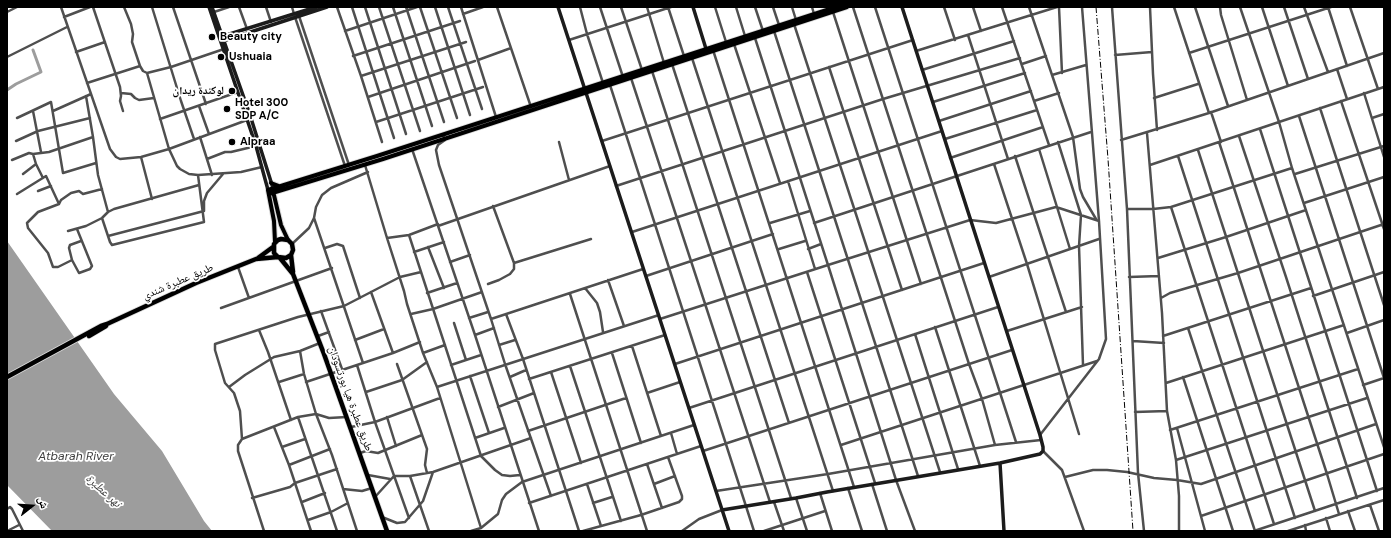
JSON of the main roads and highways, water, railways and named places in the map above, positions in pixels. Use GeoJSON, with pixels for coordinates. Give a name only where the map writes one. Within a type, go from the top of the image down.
{"type":"FeatureCollection","features":[{"type":"Feature","properties":{"kind":"highway"},"geometry":{"type":"LineString","coordinates":[[256,259],[281,239],[288,240],[292,244],[293,250],[291,255],[293,274]]}},
{"type":"Feature","properties":{"kind":"highway"},"geometry":{"type":"LineString","coordinates":[[274,244],[274,253],[293,274]]}},
{"type":"Feature","properties":{"kind":"highway"},"geometry":{"type":"LineString","coordinates":[[256,259],[286,258],[291,255]]}},
{"type":"Feature","properties":{"kind":"highway","name":"طريق عطبرة شندي"},"geometry":{"type":"LineString","coordinates":[[99,329],[175,293],[256,259]]}},
{"type":"Feature","properties":{"kind":"highway","name":"طريق عطبرة هيا بورتسودان"},"geometry":{"type":"LineString","coordinates":[[293,274],[332,373],[387,531]]}},
{"type":"Feature","properties":{"kind":"highway"},"geometry":{"type":"LineString","coordinates":[[7,377],[99,329]]}},
{"type":"Feature","properties":{"kind":"highway"},"geometry":{"type":"LineString","coordinates":[[7,380],[99,329]]}},
{"type":"Feature","properties":{"kind":"main road"},"geometry":{"type":"LineString","coordinates":[[713,49],[745,36],[833,8],[847,7]]}},
{"type":"Feature","properties":{"kind":"main road"},"geometry":{"type":"LineString","coordinates":[[272,192],[347,166],[586,91],[604,83],[684,56],[734,44],[774,31],[833,8]]}},
{"type":"Feature","properties":{"kind":"main road"},"geometry":{"type":"LineString","coordinates":[[272,192],[412,149],[443,136],[531,107],[610,85],[692,58],[707,51]]}},
{"type":"Feature","properties":{"kind":"main road"},"geometry":{"type":"LineString","coordinates":[[271,183],[282,188]]}},
{"type":"Feature","properties":{"kind":"main road"},"geometry":{"type":"LineString","coordinates":[[272,192],[281,224],[288,240]]}},
{"type":"Feature","properties":{"kind":"main road"},"geometry":{"type":"LineString","coordinates":[[272,192],[274,244]]}},
{"type":"Feature","properties":{"kind":"water","name":"Atbarah River"},"geometry":{"type":"Polygon","coordinates":[[[7,241],[114,394],[162,451],[204,521],[212,531],[52,531],[7,485],[7,241]]]}},
{"type":"Feature","properties":{"kind":"waterway"},"geometry":{"type":"LineString","coordinates":[[7,90],[41,72],[33,50]]}},
{"type":"Feature","properties":{"kind":"railway"},"geometry":{"type":"LineString","coordinates":[[1096,7],[1108,159],[1133,531]]}},
{"type":"Feature","properties":{"kind":"place","name":"Beauty city"},"geometry":{"type":"Point","coordinates":[212,37]}},
{"type":"Feature","properties":{"kind":"place","name":"Ushuaia"},"geometry":{"type":"Point","coordinates":[221,57]}},
{"type":"Feature","properties":{"kind":"place","name":"لوكندة ريدان"},"geometry":{"type":"Point","coordinates":[232,91]}},
{"type":"Feature","properties":{"kind":"place","name":"Hotel 300 SDP A/C"},"geometry":{"type":"Point","coordinates":[227,109]}},
{"type":"Feature","properties":{"kind":"place","name":"Alpraa"},"geometry":{"type":"Point","coordinates":[232,142]}},
{"type":"Feature","properties":{"kind":"water label","name":"نهر عطبرة"},"geometry":{"type":"Point","coordinates":[103,491]}}]}
